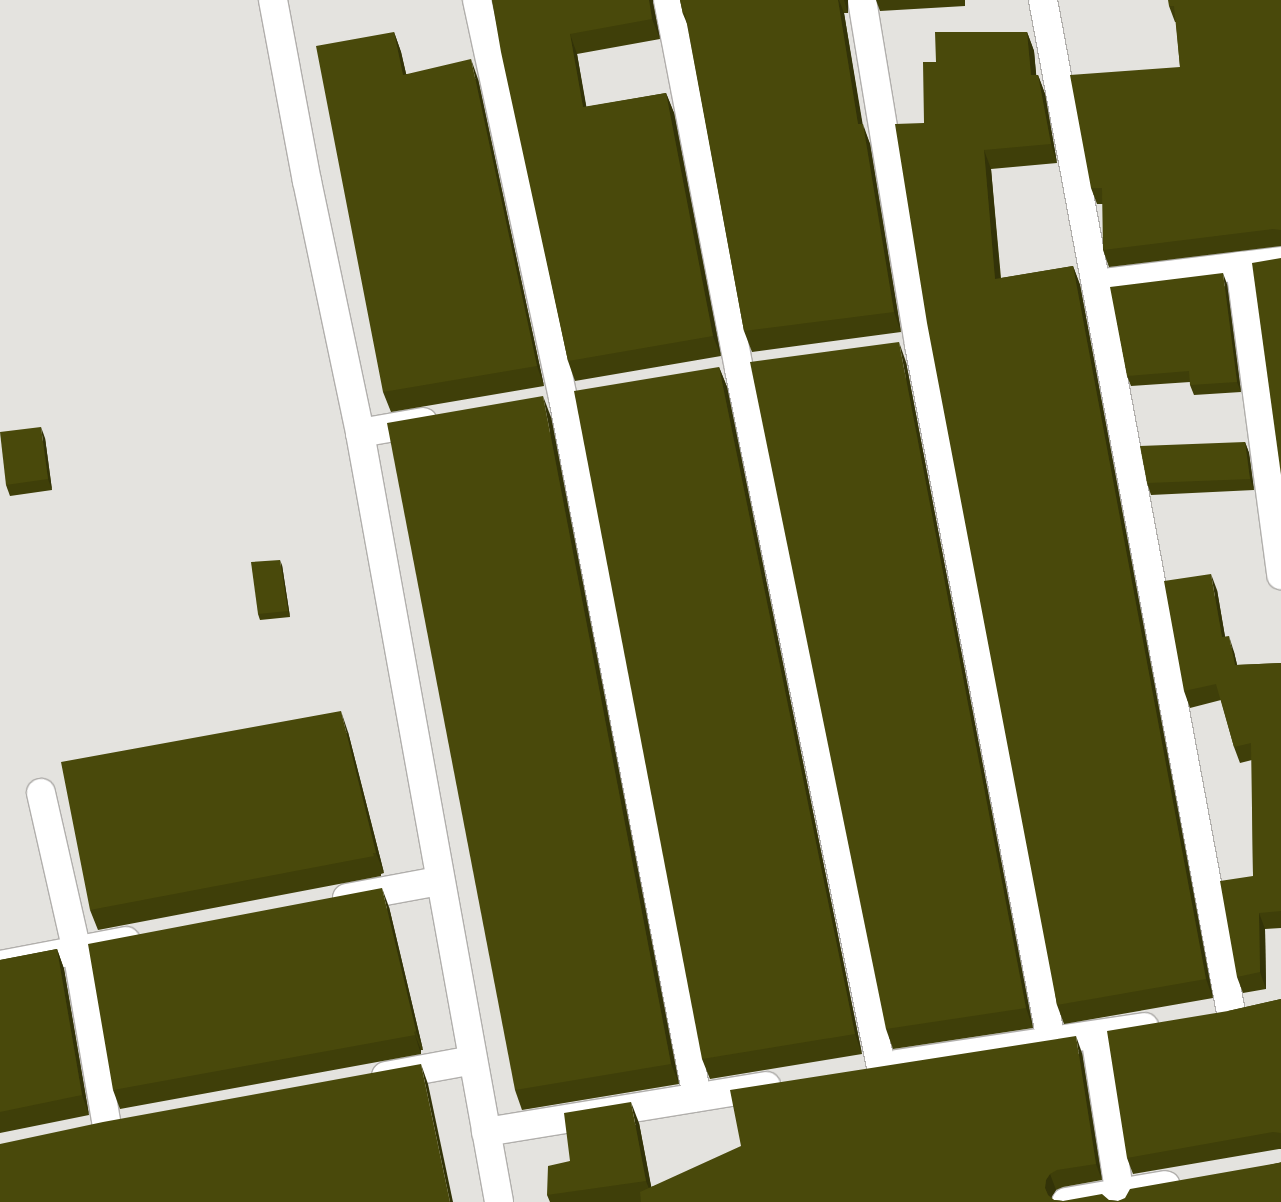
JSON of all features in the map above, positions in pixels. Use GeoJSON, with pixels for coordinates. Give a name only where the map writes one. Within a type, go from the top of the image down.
{"type":"FeatureCollection","features":[{"type":"Feature","properties":{"kind":"street"},"geometry":{"type":"LineString","coordinates":[[273,0],[307,181],[360,433],[439,881],[499,1202]]}},
{"type":"Feature","properties":{"kind":"street"},"geometry":{"type":"LineString","coordinates":[[477,0],[562,398],[697,1097]]}},
{"type":"Feature","properties":{"kind":"street"},"geometry":{"type":"LineString","coordinates":[[668,0],[739,369],[881,1067]]}},
{"type":"Feature","properties":{"kind":"street"},"geometry":{"type":"LineString","coordinates":[[862,0],[919,344],[1051,1040]]}},
{"type":"Feature","properties":{"kind":"street"},"geometry":{"type":"LineString","coordinates":[[1043,0],[1096,284],[1243,1009],[1202,1017]]}},
{"type":"Feature","properties":{"kind":"street"},"geometry":{"type":"LineString","coordinates":[[1096,284],[1281,261]]}},
{"type":"Feature","properties":{"kind":"street"},"geometry":{"type":"LineString","coordinates":[[1240,266],[1281,575]]}},
{"type":"Feature","properties":{"kind":"street"},"geometry":{"type":"LineString","coordinates":[[890,348],[919,344]]}},
{"type":"Feature","properties":{"kind":"street"},"geometry":{"type":"LineString","coordinates":[[710,374],[767,365]]}},
{"type":"Feature","properties":{"kind":"street"},"geometry":{"type":"LineString","coordinates":[[534,403],[592,393]]}},
{"type":"Feature","properties":{"kind":"street"},"geometry":{"type":"LineString","coordinates":[[360,433],[447,418]]}},
{"type":"Feature","properties":{"kind":"street"},"geometry":{"type":"LineString","coordinates":[[41,793],[77,951],[107,1127]]}},
{"type":"Feature","properties":{"kind":"street"},"geometry":{"type":"LineString","coordinates":[[322,903],[439,881]]}},
{"type":"Feature","properties":{"kind":"street"},"geometry":{"type":"LineString","coordinates":[[0,965],[146,937]]}},
{"type":"Feature","properties":{"kind":"street"},"geometry":{"type":"LineString","coordinates":[[852,1072],[1173,1022]]}},
{"type":"Feature","properties":{"kind":"street"},"geometry":{"type":"LineString","coordinates":[[1095,1035],[1120,1197]]}},
{"type":"Feature","properties":{"kind":"street"},"geometry":{"type":"LineString","coordinates":[[357,1081],[473,1060]]}},
{"type":"Feature","properties":{"kind":"street"},"geometry":{"type":"LineString","coordinates":[[486,1132],[794,1081]]}},
{"type":"Feature","properties":{"kind":"street"},"geometry":{"type":"LineString","coordinates":[[78,1133],[136,1122]]}},
{"type":"Feature","properties":{"kind":"street"},"geometry":{"type":"LineString","coordinates":[[1066,1202],[1120,1197],[1186,1181]]}},
{"type":"Feature","properties":{"kind":"building"},"geometry":{"type":"Polygon","coordinates":[[[492,0],[649,0],[652,19],[570,34],[583,107],[666,93],[713,336],[568,361],[501,52],[492,0]]]}},
{"type":"Feature","properties":{"kind":"building"},"geometry":{"type":"Polygon","coordinates":[[[680,0],[838,0],[858,124],[863,124],[894,312],[744,331],[685,13],[683,14],[680,0]]]}},
{"type":"Feature","properties":{"kind":"building"},"geometry":{"type":"Polygon","coordinates":[[[1168,0],[1281,0],[1281,230],[1273,229],[1103,250],[1102,188],[1091,188],[1070,75],[1180,67],[1174,6],[1169,6],[1168,0]]]}},
{"type":"Feature","properties":{"kind":"building"},"geometry":{"type":"Polygon","coordinates":[[[394,32],[403,75],[471,59],[537,366],[383,392],[316,46],[394,32]]]}},
{"type":"Feature","properties":{"kind":"building"},"geometry":{"type":"Polygon","coordinates":[[[935,32],[1027,32],[1031,75],[1038,75],[1051,144],[984,150],[995,279],[1073,266],[1206,979],[1057,1005],[927,323],[895,124],[924,123],[923,62],[936,62],[935,32]]]}},
{"type":"Feature","properties":{"kind":"building"},"geometry":{"type":"Polygon","coordinates":[[[1281,258],[1281,475],[1252,263],[1281,258]]]}},
{"type":"Feature","properties":{"kind":"building"},"geometry":{"type":"Polygon","coordinates":[[[1223,273],[1237,382],[1190,385],[1189,371],[1127,376],[1110,287],[1223,273]]]}},
{"type":"Feature","properties":{"kind":"building"},"geometry":{"type":"Polygon","coordinates":[[[899,342],[1026,1008],[886,1029],[750,362],[899,342]]]}},
{"type":"Feature","properties":{"kind":"building"},"geometry":{"type":"Polygon","coordinates":[[[719,367],[855,1034],[702,1059],[574,391],[719,367]]]}},
{"type":"Feature","properties":{"kind":"building"},"geometry":{"type":"Polygon","coordinates":[[[543,396],[671,1064],[515,1090],[387,423],[543,396]]]}},
{"type":"Feature","properties":{"kind":"building"},"geometry":{"type":"Polygon","coordinates":[[[41,427],[48,479],[6,485],[0,432],[41,427]]]}},
{"type":"Feature","properties":{"kind":"building"},"geometry":{"type":"Polygon","coordinates":[[[1245,442],[1250,479],[1147,483],[1140,446],[1245,442]]]}},
{"type":"Feature","properties":{"kind":"building"},"geometry":{"type":"Polygon","coordinates":[[[280,560],[288,611],[258,614],[251,562],[280,560]]]}},
{"type":"Feature","properties":{"kind":"building"},"geometry":{"type":"Polygon","coordinates":[[[1211,574],[1222,637],[1229,636],[1235,665],[1281,663],[1281,911],[1259,913],[1260,972],[1237,977],[1220,881],[1253,876],[1251,743],[1234,747],[1216,684],[1184,691],[1164,581],[1211,574]]]}},
{"type":"Feature","properties":{"kind":"building"},"geometry":{"type":"Polygon","coordinates":[[[341,711],[376,853],[373,853],[374,856],[90,910],[61,762],[341,711]]]}},
{"type":"Feature","properties":{"kind":"building"},"geometry":{"type":"Polygon","coordinates":[[[382,888],[416,1031],[414,1032],[415,1035],[113,1090],[88,944],[382,888]]]}},
{"type":"Feature","properties":{"kind":"building"},"geometry":{"type":"Polygon","coordinates":[[[57,949],[82,1095],[0,1112],[0,960],[57,949]]]}},
{"type":"Feature","properties":{"kind":"building"},"geometry":{"type":"Polygon","coordinates":[[[1281,999],[1281,1133],[1273,1132],[1127,1158],[1107,1031],[1228,1011],[1281,999]]]}},
{"type":"Feature","properties":{"kind":"building"},"geometry":{"type":"Polygon","coordinates":[[[1076,1036],[1096,1164],[1057,1170],[1050,1174],[1046,1180],[1045,1188],[1048,1195],[1054,1200],[1063,1201],[1102,1194],[1109,1200],[1118,1201],[1125,1198],[1130,1189],[1281,1162],[1281,1202],[641,1202],[640,1192],[741,1146],[730,1090],[1076,1036]]]}},
{"type":"Feature","properties":{"kind":"building"},"geometry":{"type":"Polygon","coordinates":[[[421,1064],[450,1202],[0,1202],[0,1144],[103,1122],[421,1064]]]}},
{"type":"Feature","properties":{"kind":"building"},"geometry":{"type":"Polygon","coordinates":[[[631,1102],[646,1181],[547,1195],[548,1166],[570,1161],[564,1113],[631,1102]]]}}]}
